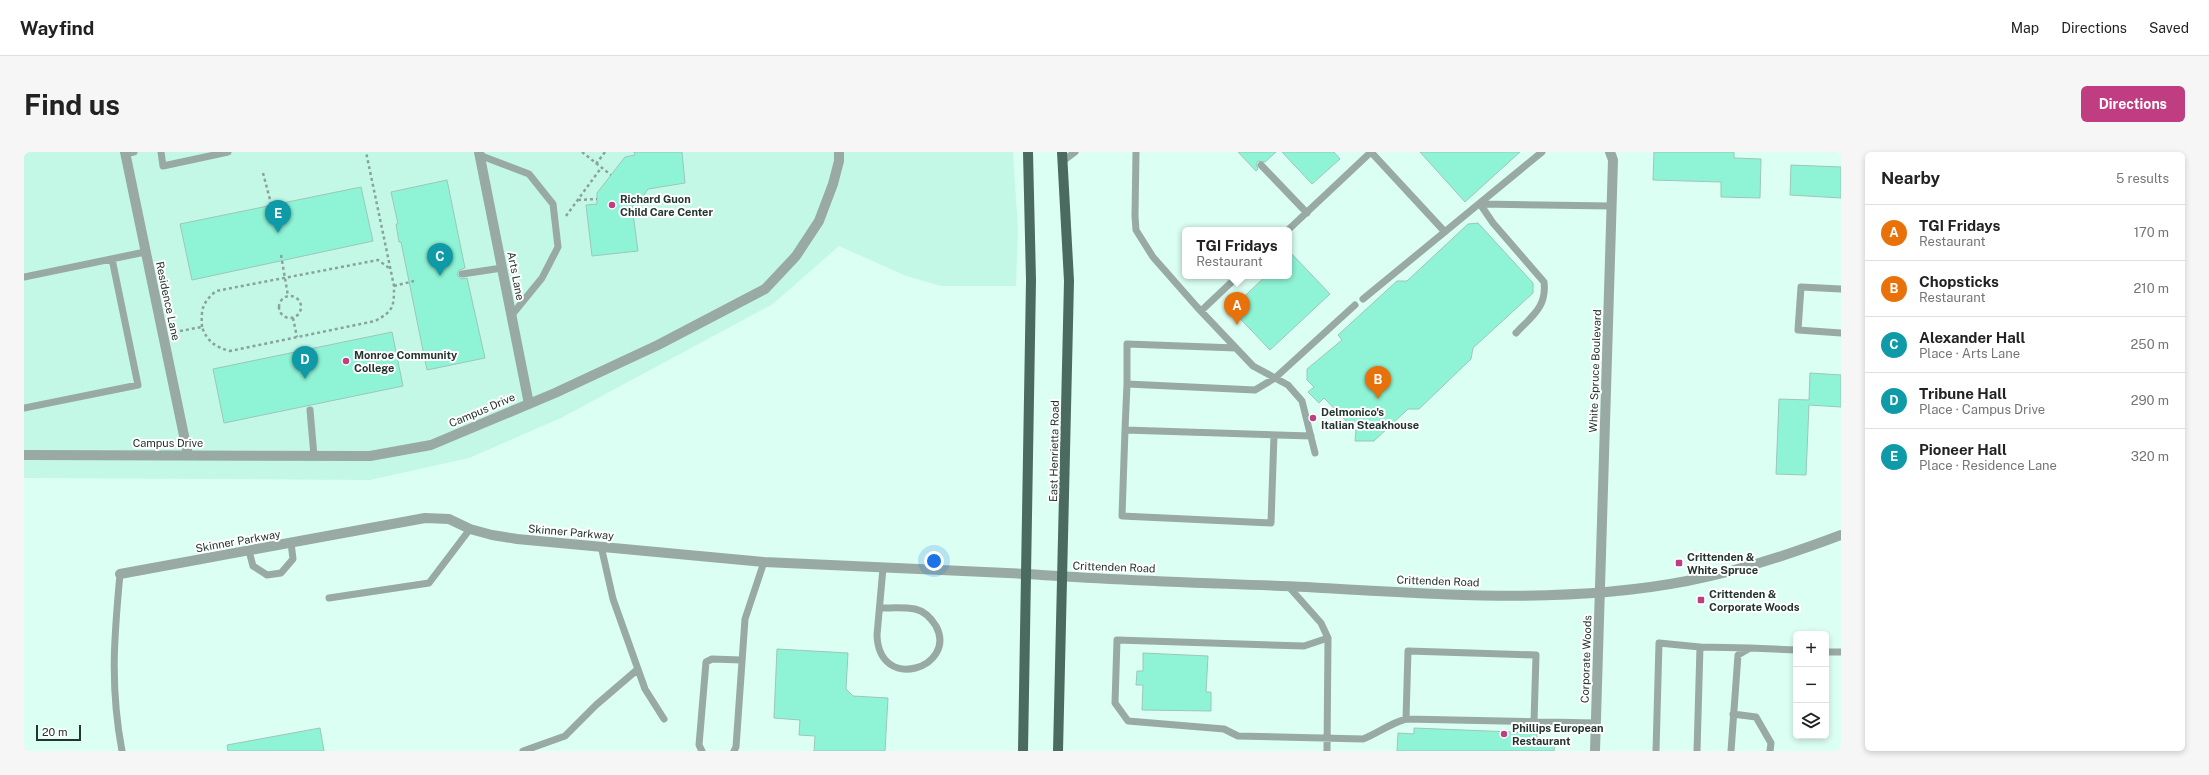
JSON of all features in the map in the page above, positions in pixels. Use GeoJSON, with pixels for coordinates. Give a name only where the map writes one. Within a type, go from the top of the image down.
{"type":"FeatureCollection","features":[{"type":"Feature","properties":{"kind":"main road"},"geometry":{"type":"LineString","coordinates":[[1023,751],[1031,280],[1028,152]]}},
{"type":"Feature","properties":{"kind":"main road","name":"East Henrietta Road"},"geometry":{"type":"LineString","coordinates":[[1058,751],[1069,281],[1062,156]]}},
{"type":"Feature","properties":{"kind":"street","name":"Campus Drive"},"geometry":{"type":"LineString","coordinates":[[24,455],[370,456],[431,445],[529,404],[658,345],[765,289],[796,256],[819,221],[833,184],[839,161],[839,152]]}},
{"type":"Feature","properties":{"kind":"street","name":"White Spruce Boulevard"},"geometry":{"type":"LineString","coordinates":[[1600,592],[1612,206],[1613,160],[1610,152]]}},
{"type":"Feature","properties":{"kind":"street","name":"Residence Lane"},"geometry":{"type":"LineString","coordinates":[[128,153],[145,252],[188,455]]}},
{"type":"Feature","properties":{"kind":"street","name":"Arts Lane"},"geometry":{"type":"LineString","coordinates":[[479,153],[529,404]]}},
{"type":"Feature","properties":{"kind":"street","name":"Skinner Parkway"},"geometry":{"type":"LineString","coordinates":[[120,574],[425,518],[449,520],[470,529],[492,535],[517,539],[764,562],[1026,574]]}},
{"type":"Feature","properties":{"kind":"street","name":"Crittenden Road"},"geometry":{"type":"LineString","coordinates":[[1026,574],[1063,577],[1462,594],[1600,592],[1686,582],[1722,574],[1770,560],[1841,535]]}},
{"type":"Feature","properties":{"kind":"street","name":"Corporate Woods"},"geometry":{"type":"LineString","coordinates":[[1595,751],[1600,592]]}},
{"type":"Feature","properties":{"kind":"lane"},"geometry":{"type":"LineString","coordinates":[[161,152],[164,166],[228,152]]}},
{"type":"Feature","properties":{"kind":"lane"},"geometry":{"type":"LineString","coordinates":[[1062,156],[1075,152]]}},
{"type":"Feature","properties":{"kind":"lane"},"geometry":{"type":"LineString","coordinates":[[1136,152],[1136,230],[1153,257],[1200,311],[1253,366],[1288,386],[1302,401],[1315,453]]}},
{"type":"Feature","properties":{"kind":"lane"},"geometry":{"type":"LineString","coordinates":[[1291,227],[1371,152],[1445,232]]}},
{"type":"Feature","properties":{"kind":"lane"},"geometry":{"type":"LineString","coordinates":[[1363,299],[1542,152]]}},
{"type":"Feature","properties":{"kind":"lane"},"geometry":{"type":"LineString","coordinates":[[479,153],[529,174],[553,204],[558,247],[542,278],[511,316]]}},
{"type":"Feature","properties":{"kind":"lane"},"geometry":{"type":"LineString","coordinates":[[1262,165],[1307,213]]}},
{"type":"Feature","properties":{"kind":"lane"},"geometry":{"type":"LineString","coordinates":[[1480,204],[1612,206]]}},
{"type":"Feature","properties":{"kind":"lane"},"geometry":{"type":"LineString","coordinates":[[1480,204],[1493,223],[1544,282],[1546,294],[1542,305],[1516,333]]}},
{"type":"Feature","properties":{"kind":"lane"},"geometry":{"type":"LineString","coordinates":[[24,277],[145,252]]}},
{"type":"Feature","properties":{"kind":"lane"},"geometry":{"type":"LineString","coordinates":[[24,408],[138,385],[112,259]]}},
{"type":"Feature","properties":{"kind":"lane"},"geometry":{"type":"LineString","coordinates":[[462,274],[502,268]]}},
{"type":"Feature","properties":{"kind":"lane"},"geometry":{"type":"LineString","coordinates":[[1200,311],[1235,279]]}},
{"type":"Feature","properties":{"kind":"lane"},"geometry":{"type":"LineString","coordinates":[[1841,289],[1801,287],[1798,330],[1841,333]]}},
{"type":"Feature","properties":{"kind":"lane"},"geometry":{"type":"LineString","coordinates":[[1126,384],[1255,390],[1276,378],[1355,306]]}},
{"type":"Feature","properties":{"kind":"lane"},"geometry":{"type":"LineString","coordinates":[[1236,348],[1127,344],[1122,516],[1270,523],[1274,435]]}},
{"type":"Feature","properties":{"kind":"lane"},"geometry":{"type":"LineString","coordinates":[[310,410],[314,456]]}},
{"type":"Feature","properties":{"kind":"lane"},"geometry":{"type":"LineString","coordinates":[[1125,430],[1311,436]]}},
{"type":"Feature","properties":{"kind":"lane"},"geometry":{"type":"LineString","coordinates":[[329,598],[429,583],[470,529]]}},
{"type":"Feature","properties":{"kind":"lane"},"geometry":{"type":"LineString","coordinates":[[249,551],[253,566],[267,575],[281,573],[293,559],[291,543]]}},
{"type":"Feature","properties":{"kind":"lane"},"geometry":{"type":"LineString","coordinates":[[601,546],[613,599],[645,689],[664,719]]}},
{"type":"Feature","properties":{"kind":"lane"},"geometry":{"type":"LineString","coordinates":[[734,751],[736,747],[745,619],[764,562]]}},
{"type":"Feature","properties":{"kind":"lane"},"geometry":{"type":"LineString","coordinates":[[881,608],[916,609],[925,613],[932,620],[939,638],[934,656],[927,664],[909,670],[898,669],[889,664],[882,656],[878,646],[877,635],[881,608],[883,568]]}},
{"type":"Feature","properties":{"kind":"lane"},"geometry":{"type":"LineString","coordinates":[[120,574],[114,634],[114,692],[115,714],[122,751]]}},
{"type":"Feature","properties":{"kind":"lane"},"geometry":{"type":"LineString","coordinates":[[1289,586],[1321,623],[1328,638],[1327,751]]}},
{"type":"Feature","properties":{"kind":"lane"},"geometry":{"type":"LineString","coordinates":[[1328,638],[1304,646],[1117,640],[1115,703],[1128,721],[1224,729],[1238,736],[1363,739],[1380,732],[1397,721],[1406,719],[1596,724]]}},
{"type":"Feature","properties":{"kind":"lane"},"geometry":{"type":"LineString","coordinates":[[1656,751],[1659,644],[1700,647],[1793,650]]}},
{"type":"Feature","properties":{"kind":"lane"},"geometry":{"type":"LineString","coordinates":[[1697,751],[1700,647]]}},
{"type":"Feature","properties":{"kind":"lane"},"geometry":{"type":"LineString","coordinates":[[1731,751],[1738,655],[1750,648]]}},
{"type":"Feature","properties":{"kind":"lane"},"geometry":{"type":"LineString","coordinates":[[1406,719],[1408,651],[1536,655],[1534,722]]}},
{"type":"Feature","properties":{"kind":"lane"},"geometry":{"type":"LineString","coordinates":[[1829,652],[1841,652]]}},
{"type":"Feature","properties":{"kind":"lane"},"geometry":{"type":"LineString","coordinates":[[702,751],[699,745],[706,662],[712,659],[741,660]]}},
{"type":"Feature","properties":{"kind":"lane"},"geometry":{"type":"LineString","coordinates":[[523,751],[565,736],[596,705],[638,669]]}},
{"type":"Feature","properties":{"kind":"lane"},"geometry":{"type":"LineString","coordinates":[[1733,714],[1756,716],[1771,743],[1770,751]]}},
{"type":"Feature","properties":{"kind":"path"},"geometry":{"type":"LineString","coordinates":[[366,152],[394,286],[394,304],[387,315],[375,321],[230,351],[218,348],[206,338],[202,326],[201,313],[206,300],[216,291],[378,260],[390,269]]}},
{"type":"Feature","properties":{"kind":"path"},"geometry":{"type":"LineString","coordinates":[[582,152],[611,175]]}},
{"type":"Feature","properties":{"kind":"path"},"geometry":{"type":"LineString","coordinates":[[596,164],[605,152]]}},
{"type":"Feature","properties":{"kind":"path"},"geometry":{"type":"LineString","coordinates":[[556,229],[601,168]]}},
{"type":"Feature","properties":{"kind":"path"},"geometry":{"type":"LineString","coordinates":[[263,173],[273,211]]}},
{"type":"Feature","properties":{"kind":"path"},"geometry":{"type":"LineString","coordinates":[[578,200],[597,199]]}},
{"type":"Feature","properties":{"kind":"path"},"geometry":{"type":"LineString","coordinates":[[281,255],[288,296]]}},
{"type":"Feature","properties":{"kind":"path"},"geometry":{"type":"LineString","coordinates":[[394,286],[414,281]]}},
{"type":"Feature","properties":{"kind":"path"},"geometry":{"type":"LineString","coordinates":[[288,296],[296,298],[301,303],[299,314],[293,318],[283,316],[279,310],[282,300],[288,296]]}},
{"type":"Feature","properties":{"kind":"path"},"geometry":{"type":"LineString","coordinates":[[293,318],[297,337]]}},
{"type":"Feature","properties":{"kind":"path"},"geometry":{"type":"LineString","coordinates":[[180,330],[202,326]]}},
{"type":"Feature","properties":{"kind":"shaded area","name":"Monroe Community College"},"geometry":{"type":"Polygon","coordinates":[[[24,152],[1013,152],[1018,229],[1016,286],[941,286],[906,276],[839,246],[773,304],[561,418],[469,458],[370,480],[24,478],[24,152]]]}},
{"type":"Feature","properties":{"kind":"building","name":"Richard Guon Child Care Center"},"geometry":{"type":"Polygon","coordinates":[[[634,152],[682,152],[685,183],[648,189],[640,201],[632,206],[638,251],[592,256],[586,205],[597,204],[597,193],[625,157],[635,155],[634,152]]]}},
{"type":"Feature","properties":{"kind":"building"},"geometry":{"type":"Polygon","coordinates":[[[1238,152],[1276,152],[1265,162],[1258,161],[1256,164],[1258,169],[1256,171],[1238,152]]]}},
{"type":"Feature","properties":{"kind":"building"},"geometry":{"type":"Polygon","coordinates":[[[1282,152],[1334,152],[1340,159],[1312,184],[1282,152]]]}},
{"type":"Feature","properties":{"kind":"building"},"geometry":{"type":"Polygon","coordinates":[[[1420,152],[1520,152],[1465,202],[1420,152]]]}},
{"type":"Feature","properties":{"kind":"building"},"geometry":{"type":"Polygon","coordinates":[[[1654,152],[1734,152],[1734,158],[1761,159],[1760,198],[1721,197],[1721,182],[1653,180],[1654,152]]]}},
{"type":"Feature","properties":{"kind":"building"},"geometry":{"type":"Polygon","coordinates":[[[1791,165],[1841,167],[1841,198],[1790,195],[1791,165]]]}},
{"type":"Feature","properties":{"kind":"building"},"geometry":{"type":"Polygon","coordinates":[[[447,180],[465,268],[459,270],[457,275],[461,279],[467,278],[485,358],[427,370],[401,242],[399,242],[396,224],[398,224],[391,192],[447,180]]]}},
{"type":"Feature","properties":{"kind":"building"},"geometry":{"type":"Polygon","coordinates":[[[361,187],[373,241],[192,280],[180,224],[361,187]]]}},
{"type":"Feature","properties":{"kind":"building"},"geometry":{"type":"Polygon","coordinates":[[[1478,223],[1533,283],[1533,293],[1473,348],[1471,359],[1419,409],[1408,409],[1374,441],[1355,441],[1356,431],[1324,398],[1319,403],[1308,392],[1314,387],[1307,380],[1307,369],[1342,340],[1338,335],[1397,281],[1407,281],[1468,224],[1478,223]]]}},
{"type":"Feature","properties":{"kind":"building"},"geometry":{"type":"Polygon","coordinates":[[[1292,254],[1330,294],[1270,350],[1231,309],[1263,279],[1292,279],[1292,254]]]}},
{"type":"Feature","properties":{"kind":"building"},"geometry":{"type":"Polygon","coordinates":[[[392,332],[403,386],[224,423],[213,369],[392,332]]]}},
{"type":"Feature","properties":{"kind":"building"},"geometry":{"type":"Polygon","coordinates":[[[1810,373],[1841,375],[1841,407],[1809,405],[1806,475],[1776,474],[1779,399],[1809,400],[1810,373]]]}},
{"type":"Feature","properties":{"kind":"building"},"geometry":{"type":"Polygon","coordinates":[[[777,649],[848,653],[846,689],[853,696],[888,698],[885,751],[814,751],[815,736],[799,735],[800,720],[774,718],[777,649]]]}},
{"type":"Feature","properties":{"kind":"building"},"geometry":{"type":"Polygon","coordinates":[[[1143,653],[1208,656],[1206,692],[1211,692],[1211,711],[1142,710],[1143,685],[1136,685],[1137,671],[1143,671],[1143,653]]]}},
{"type":"Feature","properties":{"kind":"building"},"geometry":{"type":"Polygon","coordinates":[[[320,728],[324,751],[228,751],[227,745],[320,728]]]}},
{"type":"Feature","properties":{"kind":"building"},"geometry":{"type":"Polygon","coordinates":[[[1414,728],[1537,733],[1537,739],[1555,739],[1554,751],[1397,751],[1398,733],[1414,734],[1414,728]]]}},
{"type":"Feature","properties":{"kind":"place","name":"Richard Guon Child Care Center"},"geometry":{"type":"Point","coordinates":[612,205]}},
{"type":"Feature","properties":{"kind":"place","name":"Pioneer Hall"},"geometry":{"type":"Point","coordinates":[278,233]}},
{"type":"Feature","properties":{"kind":"place","name":"Alexander Hall"},"geometry":{"type":"Point","coordinates":[440,276]}},
{"type":"Feature","properties":{"kind":"place","name":"TGI Fridays"},"geometry":{"type":"Point","coordinates":[1237,325]}},
{"type":"Feature","properties":{"kind":"place","name":"Monroe Community College"},"geometry":{"type":"Point","coordinates":[346,361]}},
{"type":"Feature","properties":{"kind":"place","name":"Tribune Hall"},"geometry":{"type":"Point","coordinates":[305,379]}},
{"type":"Feature","properties":{"kind":"place","name":"Chopsticks"},"geometry":{"type":"Point","coordinates":[1378,399]}},
{"type":"Feature","properties":{"kind":"place","name":"Delmonico's Italian Steakhouse"},"geometry":{"type":"Point","coordinates":[1313,418]}},
{"type":"Feature","properties":{"kind":"place","name":"Crittenden & White Spruce"},"geometry":{"type":"Point","coordinates":[1679,563]}},
{"type":"Feature","properties":{"kind":"place","name":"Crittenden & Corporate Woods"},"geometry":{"type":"Point","coordinates":[1701,600]}},
{"type":"Feature","properties":{"kind":"place","name":"Phillips European Restaurant"},"geometry":{"type":"Point","coordinates":[1504,734]}}]}
